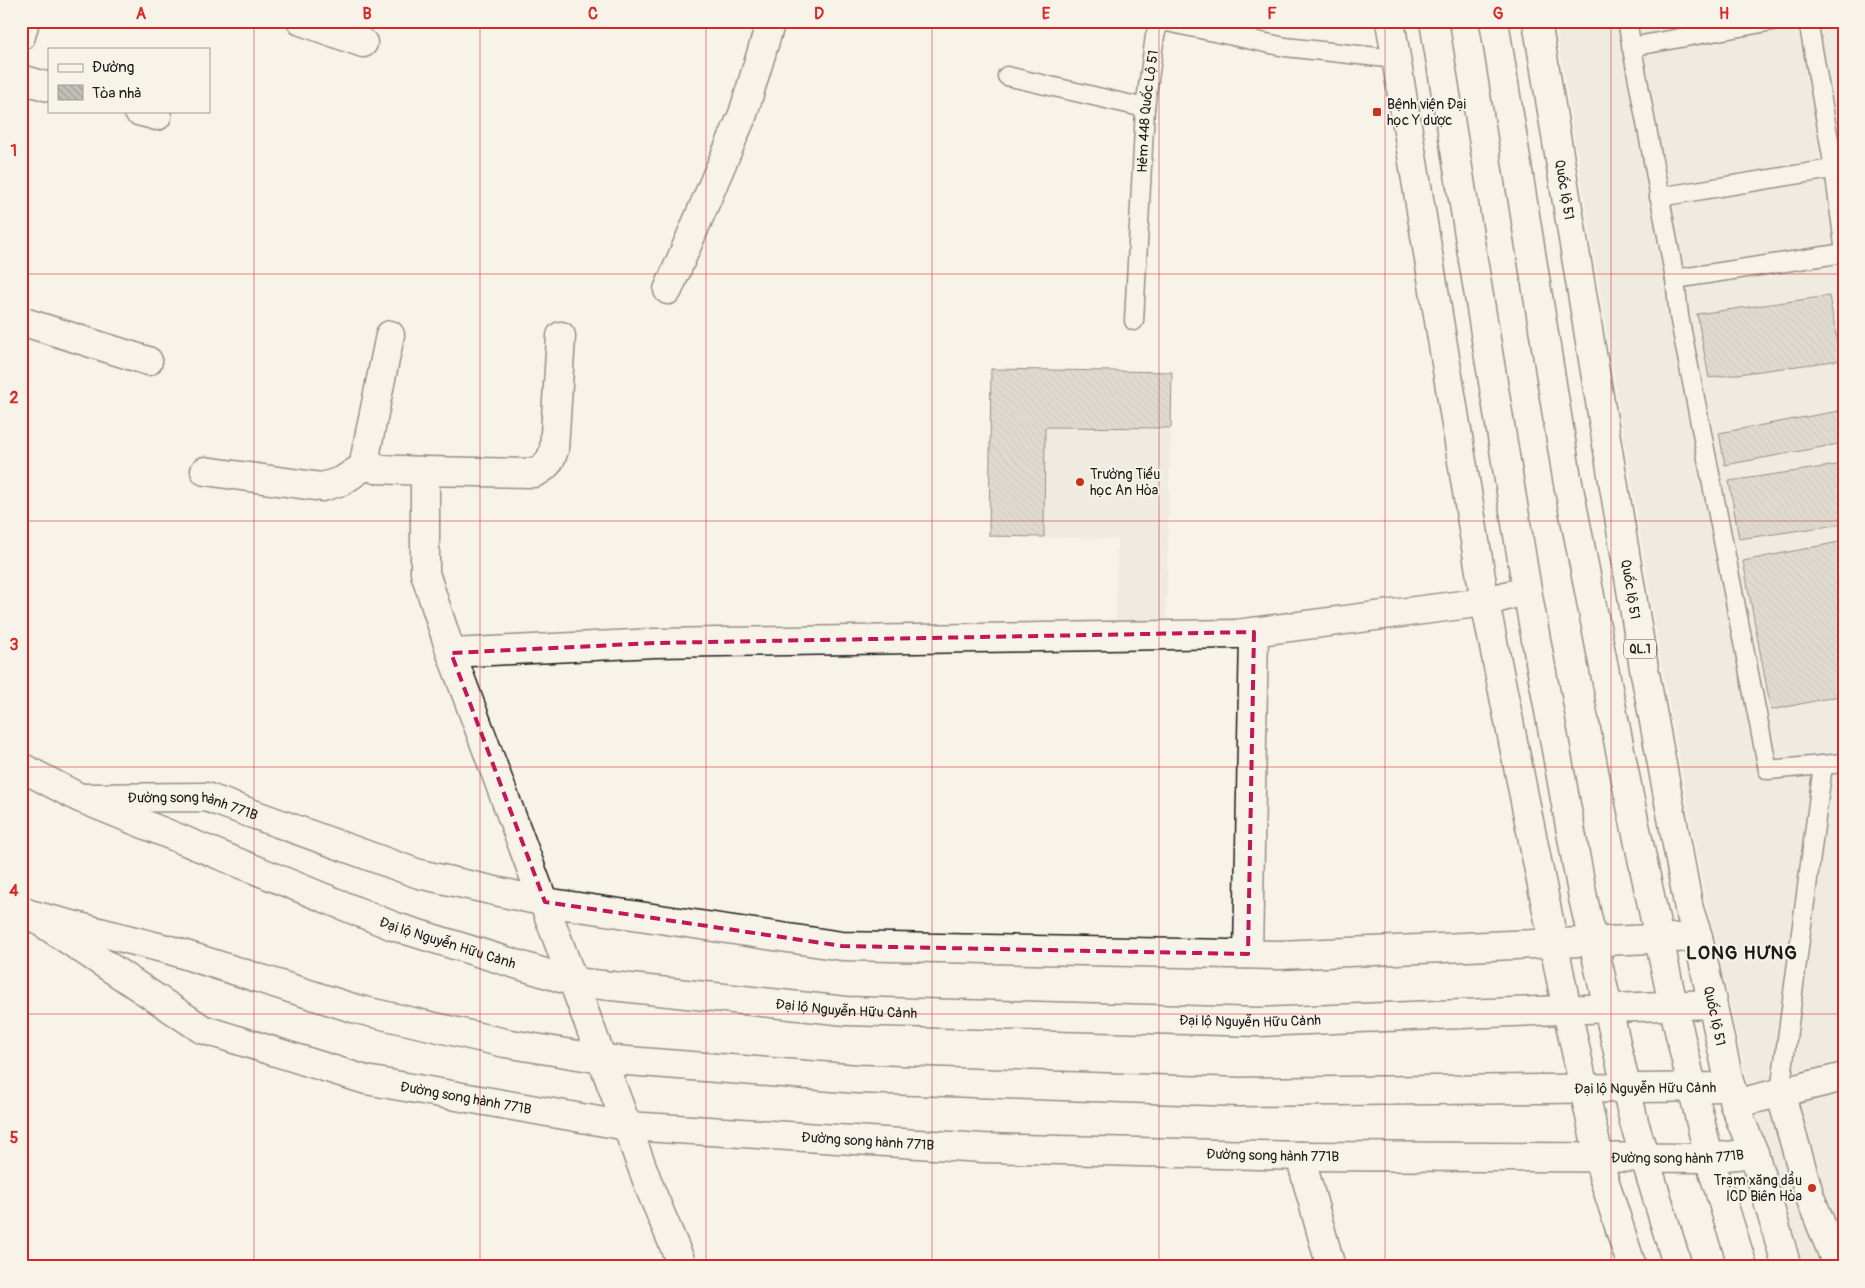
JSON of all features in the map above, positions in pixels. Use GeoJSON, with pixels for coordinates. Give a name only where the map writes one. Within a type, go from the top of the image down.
{"type":"FeatureCollection","features":[{"type":"Feature","properties":{"kind":"main road"},"geometry":{"type":"LineString","coordinates":[[21,36],[25,21]]}},
{"type":"Feature","properties":{"kind":"main road"},"geometry":{"type":"LineString","coordinates":[[301,21],[363,44]]}},
{"type":"Feature","properties":{"kind":"main road"},"geometry":{"type":"LineString","coordinates":[[668,290],[743,114],[771,21]]}},
{"type":"Feature","properties":{"kind":"main road"},"geometry":{"type":"LineString","coordinates":[[1390,21],[1485,602],[1553,943],[1599,1158],[1632,1267]]}},
{"type":"Feature","properties":{"kind":"main road"},"geometry":{"type":"LineString","coordinates":[[1434,21],[1527,590],[1583,898],[1626,1088],[1678,1267]]}},
{"type":"Feature","properties":{"kind":"main road"},"geometry":{"type":"LineString","coordinates":[[1494,21],[1566,478],[1630,800],[1673,1005],[1709,1158],[1743,1267]]}},
{"type":"Feature","properties":{"kind":"main road","name":"Quốc lộ 51"},"geometry":{"type":"LineString","coordinates":[[1537,21],[1644,668],[1689,909],[1698,938],[1733,1096],[1754,1153],[1787,1267]]}},
{"type":"Feature","properties":{"kind":"main road"},"geometry":{"type":"LineString","coordinates":[[21,79],[48,87]]}},
{"type":"Feature","properties":{"kind":"main road"},"geometry":{"type":"LineString","coordinates":[[21,321],[148,361]]}},
{"type":"Feature","properties":{"kind":"main road"},"geometry":{"type":"LineString","coordinates":[[390,335],[365,457],[369,463],[376,469],[534,473],[542,470],[550,462],[554,450],[561,336]]}},
{"type":"Feature","properties":{"kind":"main road"},"geometry":{"type":"LineString","coordinates":[[205,471],[322,487],[342,481],[369,463]]}},
{"type":"Feature","properties":{"kind":"main road"},"geometry":{"type":"LineString","coordinates":[[425,471],[425,573],[452,653],[651,1191],[683,1267]]}},
{"type":"Feature","properties":{"kind":"main road"},"geometry":{"type":"LineString","coordinates":[[452,653],[655,643],[1236,634],[1485,602],[1527,590]]}},
{"type":"Feature","properties":{"kind":"main road"},"geometry":{"type":"LineString","coordinates":[[1248,954],[1254,632]]}},
{"type":"Feature","properties":{"kind":"main road","name":"Đại lộ Nguyễn Hữu Cảnh"},"geometry":{"type":"LineString","coordinates":[[21,768],[80,798],[393,926],[574,982],[846,1011],[1260,1022],[1712,1004]]}},
{"type":"Feature","properties":{"kind":"main road","name":"Đường song hành 771B"},"geometry":{"type":"LineString","coordinates":[[80,798],[206,797],[419,874],[545,902],[842,946],[1280,955],[1698,938]]}},
{"type":"Feature","properties":{"kind":"main road","name":"Đường song hành 771B"},"geometry":{"type":"LineString","coordinates":[[25,912],[202,1029],[366,1080],[627,1126],[982,1148],[1300,1156],[1709,1158],[1754,1153]]}},
{"type":"Feature","properties":{"kind":"main road","name":"Đại lộ Nguyễn Hữu Cảnh"},"geometry":{"type":"LineString","coordinates":[[25,912],[170,950],[356,1009],[505,1043],[602,1058],[858,1079],[1240,1092],[1693,1087],[1733,1096],[1780,1092],[1844,1077]]}},
{"type":"Feature","properties":{"kind":"main road"},"geometry":{"type":"LineString","coordinates":[[1780,1092],[1810,1197],[1838,1267]]}},
{"type":"Feature","properties":{"kind":"main road"},"geometry":{"type":"LineString","coordinates":[[1300,1156],[1331,1267]]}},
{"type":"Feature","properties":{"kind":"lane"},"geometry":{"type":"LineString","coordinates":[[1627,21],[1630,48],[1675,279],[1679,316],[1768,770],[1844,764]]}},
{"type":"Feature","properties":{"kind":"lane"},"geometry":{"type":"LineString","coordinates":[[1630,48],[1774,21]]}},
{"type":"Feature","properties":{"kind":"lane"},"geometry":{"type":"LineString","coordinates":[[1808,21],[1839,168],[1844,245]]}},
{"type":"Feature","properties":{"kind":"lane","name":"Hẻm 448 Quốc Lộ 51"},"geometry":{"type":"LineString","coordinates":[[1134,321],[1145,108],[1155,36],[1160,23],[1167,22],[1285,47],[1396,59]]}},
{"type":"Feature","properties":{"kind":"lane"},"geometry":{"type":"LineString","coordinates":[[1007,76],[1145,108]]}},
{"type":"Feature","properties":{"kind":"lane"},"geometry":{"type":"LineString","coordinates":[[1659,197],[1839,168]]}},
{"type":"Feature","properties":{"kind":"lane"},"geometry":{"type":"LineString","coordinates":[[1675,279],[1844,253]]}},
{"type":"Feature","properties":{"kind":"lane"},"geometry":{"type":"LineString","coordinates":[[1780,1092],[1823,765]]}},
{"type":"Feature","properties":{"kind":"highlighted area"},"geometry":{"type":"Polygon","coordinates":[[[1254,632],[1248,954],[842,946],[545,902],[451,653],[655,643],[1254,632]]]}},
{"type":"Feature","properties":{"kind":"shaded area"},"geometry":{"type":"Polygon","coordinates":[[[1555,21],[1844,21],[1844,1065],[1749,1089],[1705,897],[1661,661],[1555,21]]]}},
{"type":"Feature","properties":{"kind":"shaded area","name":"Trường Tiểu học An Hòa"},"geometry":{"type":"Polygon","coordinates":[[[991,369],[1172,372],[1166,624],[1116,624],[1117,539],[989,536],[991,369]]]}},
{"type":"Feature","properties":{"kind":"shaded area","name":"Trạm xăng dầu ICD Biên Hòa"},"geometry":{"type":"Polygon","coordinates":[[[1844,1088],[1844,1267],[1804,1267],[1755,1109],[1844,1088]]]}},
{"type":"Feature","properties":{"kind":"building"},"geometry":{"type":"Polygon","coordinates":[[[1829,296],[1841,360],[1709,378],[1697,314],[1829,296]]]}},
{"type":"Feature","properties":{"kind":"building"},"geometry":{"type":"Polygon","coordinates":[[[991,369],[1172,372],[1171,428],[1045,427],[1044,537],[989,536],[991,369]]]}},
{"type":"Feature","properties":{"kind":"building"},"geometry":{"type":"Polygon","coordinates":[[[1844,410],[1844,443],[1725,465],[1719,433],[1844,410]]]}},
{"type":"Feature","properties":{"kind":"building"},"geometry":{"type":"Polygon","coordinates":[[[1844,464],[1844,524],[1739,539],[1729,481],[1844,464]]]}},
{"type":"Feature","properties":{"kind":"building"},"geometry":{"type":"Polygon","coordinates":[[[1844,541],[1844,695],[1771,710],[1743,561],[1844,541]]]}},
{"type":"Feature","properties":{"kind":"place","name":"Bệnh viện Đại học Y dược"},"geometry":{"type":"Point","coordinates":[1377,112]}},
{"type":"Feature","properties":{"kind":"place","name":"Trường Tiểu học An Hòa"},"geometry":{"type":"Point","coordinates":[1080,482]}},
{"type":"Feature","properties":{"kind":"place","name":"Trạm xăng dầu ICD Biên Hòa"},"geometry":{"type":"Point","coordinates":[1812,1188]}},
{"type":"Feature","properties":{"kind":"district","name":"LONG HƯNG"},"geometry":{"type":"Point","coordinates":[1742,953]}}]}
